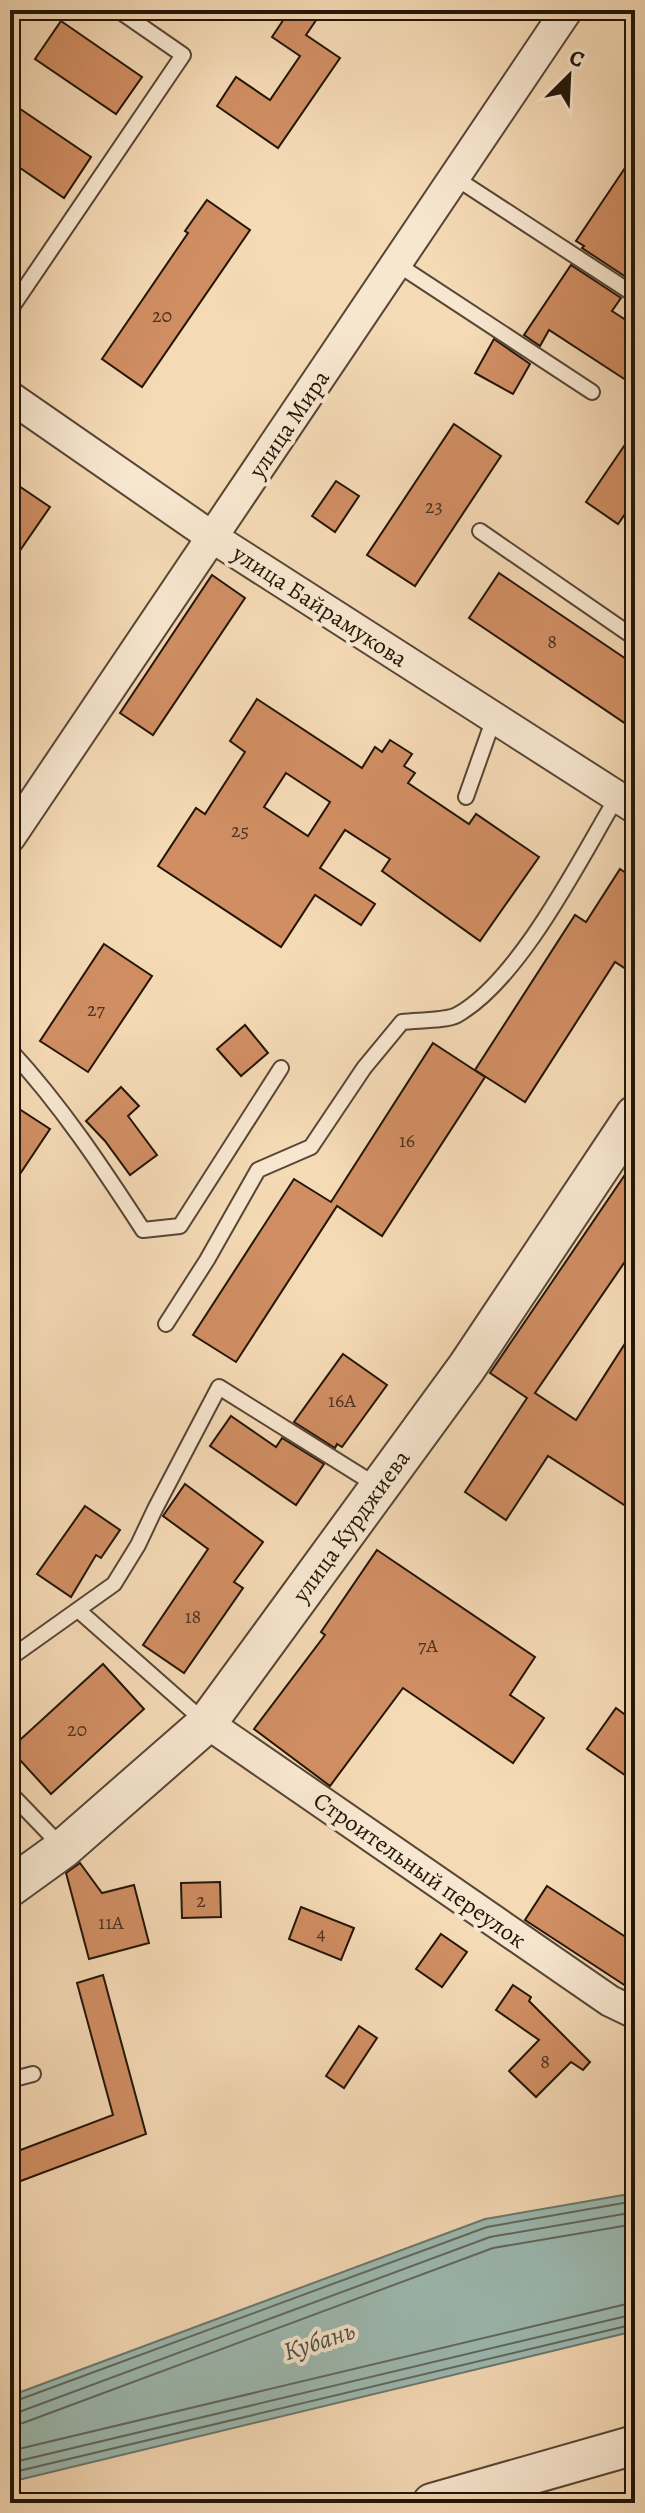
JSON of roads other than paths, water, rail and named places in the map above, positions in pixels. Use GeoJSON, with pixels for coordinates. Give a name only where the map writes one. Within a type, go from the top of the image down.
{"type":"FeatureCollection","features":[{"type":"Feature","properties":{"kind":"street","name":"улица Мира"},"geometry":{"type":"LineString","coordinates":[[10,837],[567,10]]}},
{"type":"Feature","properties":{"kind":"street","name":"улица Байрамукова"},"geometry":{"type":"LineString","coordinates":[[10,397],[212,537],[626,802]]}},
{"type":"Feature","properties":{"kind":"street","name":"улица Курджиева"},"geometry":{"type":"LineString","coordinates":[[10,1887],[64,1848],[207,1723],[467,1367],[635,1115]]}},
{"type":"Feature","properties":{"kind":"street","name":"Строительный переулок"},"geometry":{"type":"LineString","coordinates":[[207,1723],[610,2001],[635,2013]]}},
{"type":"Feature","properties":{"kind":"street"},"geometry":{"type":"LineString","coordinates":[[432,2503],[635,2445]]}},
{"type":"Feature","properties":{"kind":"lane"},"geometry":{"type":"LineString","coordinates":[[10,310],[183,55],[118,10]]}},
{"type":"Feature","properties":{"kind":"lane"},"geometry":{"type":"LineString","coordinates":[[454,177],[635,295]]}},
{"type":"Feature","properties":{"kind":"lane"},"geometry":{"type":"LineString","coordinates":[[397,264],[592,392]]}},
{"type":"Feature","properties":{"kind":"lane"},"geometry":{"type":"LineString","coordinates":[[480,531],[635,638]]}},
{"type":"Feature","properties":{"kind":"lane"},"geometry":{"type":"LineString","coordinates":[[466,797],[494,718]]}},
{"type":"Feature","properties":{"kind":"lane"},"geometry":{"type":"LineString","coordinates":[[166,1324],[258,1170],[311,1147],[364,1068],[402,1022],[455,1016],[496,983],[528,944],[626,802]]}},
{"type":"Feature","properties":{"kind":"lane"},"geometry":{"type":"LineString","coordinates":[[10,1050],[45,1088],[93,1153],[143,1230],[180,1226],[281,1068]]}},
{"type":"Feature","properties":{"kind":"lane"},"geometry":{"type":"LineString","coordinates":[[10,1658],[114,1584],[138,1545],[219,1387],[379,1487]]}},
{"type":"Feature","properties":{"kind":"lane"},"geometry":{"type":"LineString","coordinates":[[78,1610],[207,1723]]}},
{"type":"Feature","properties":{"kind":"lane"},"geometry":{"type":"LineString","coordinates":[[10,1793],[64,1848]]}},
{"type":"Feature","properties":{"kind":"lane"},"geometry":{"type":"LineString","coordinates":[[10,2080],[33,2074]]}},
{"type":"Feature","properties":{"kind":"water","name":"Кубань"},"geometry":{"type":"Polygon","coordinates":[[[635,2193],[635,2331],[10,2482],[10,2396],[485,2219],[635,2193]]]}}]}
